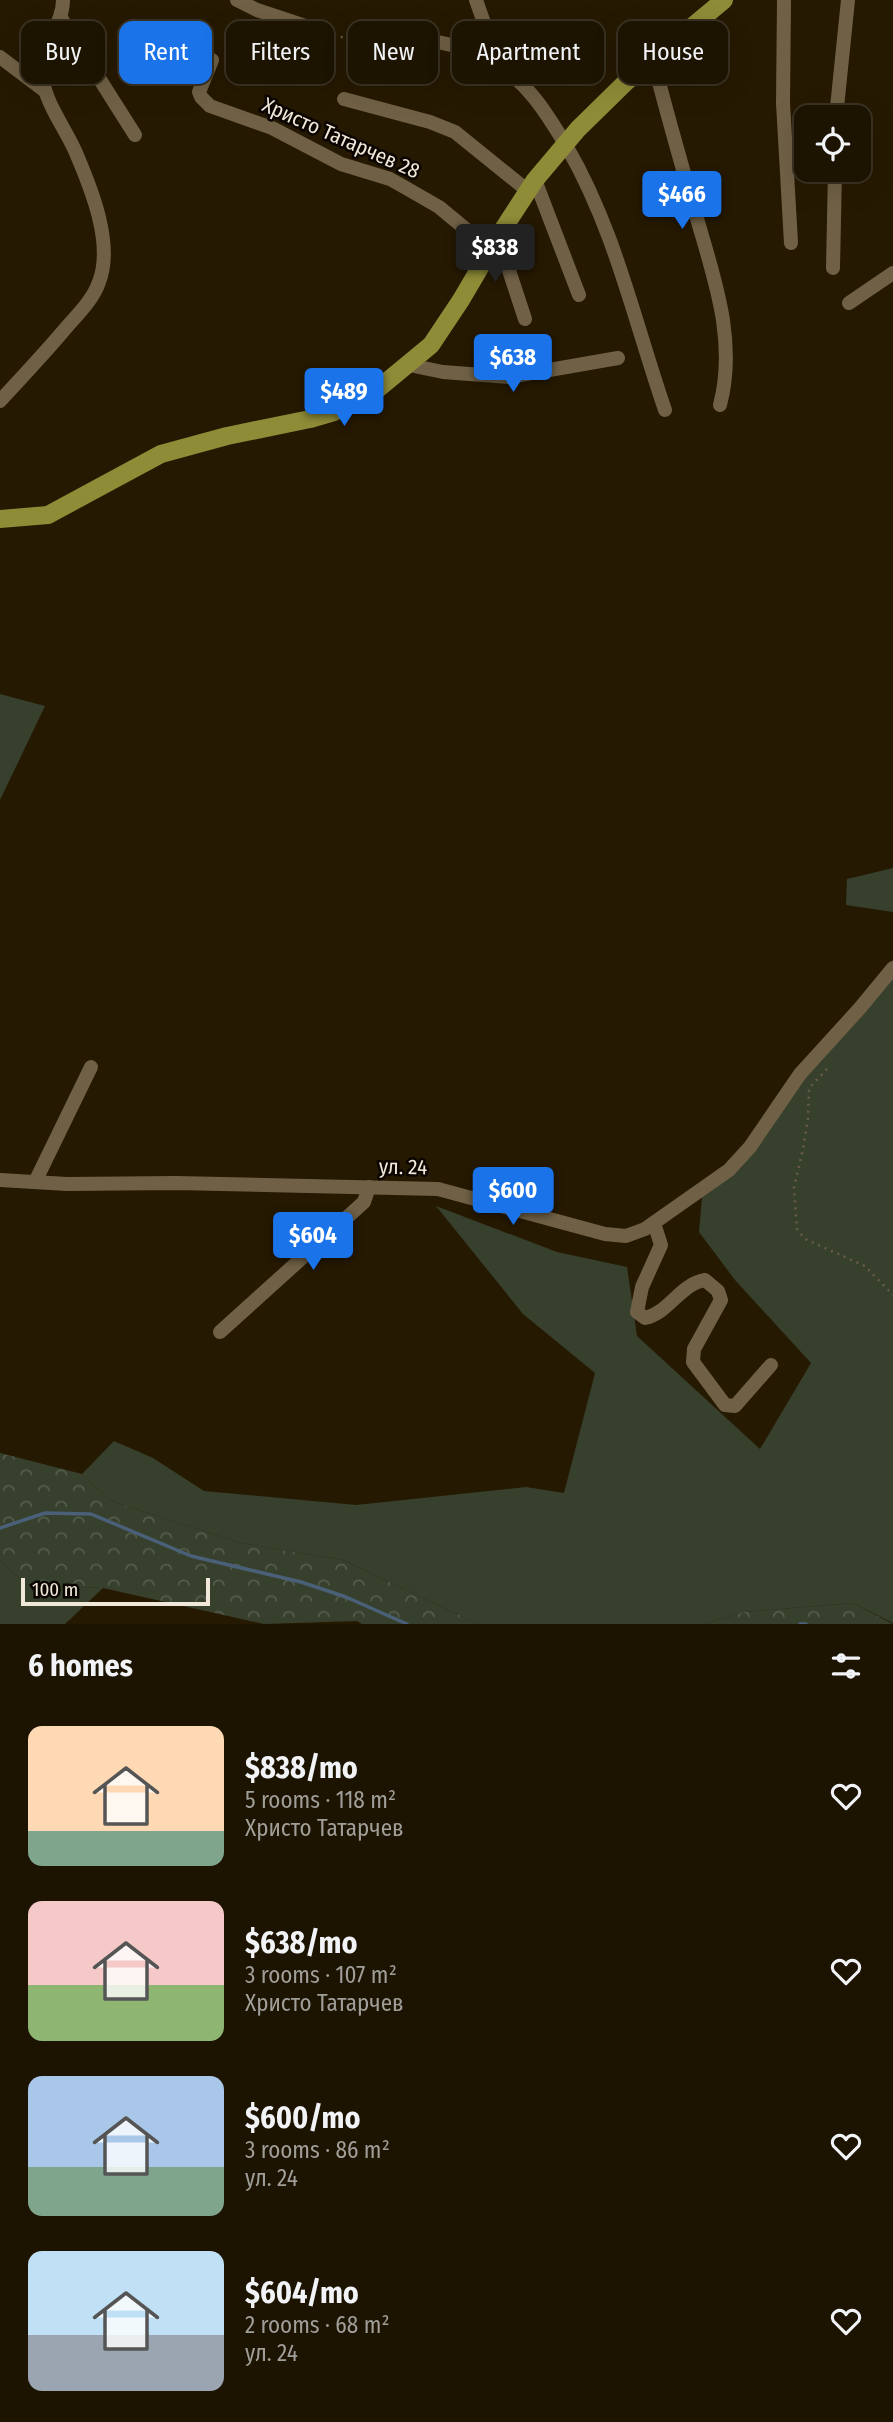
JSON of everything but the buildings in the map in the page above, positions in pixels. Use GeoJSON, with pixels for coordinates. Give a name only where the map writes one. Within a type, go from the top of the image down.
{"type":"FeatureCollection","features":[{"type":"Feature","properties":{"kind":"main road"},"geometry":{"type":"LineString","coordinates":[[699,21],[724,0]]}},
{"type":"Feature","properties":{"kind":"main road"},"geometry":{"type":"LineString","coordinates":[[0,519],[48,515],[135,466],[170,451],[334,412],[379,388],[431,345],[532,186],[565,144],[624,84]]}},
{"type":"Feature","properties":{"kind":"street"},"geometry":{"type":"LineString","coordinates":[[0,401],[84,307],[100,282],[104,252],[96,203],[75,150],[45,91],[42,60],[49,35],[61,18],[63,0]]}},
{"type":"Feature","properties":{"kind":"street"},"geometry":{"type":"LineString","coordinates":[[237,0],[290,21]]}},
{"type":"Feature","properties":{"kind":"street"},"geometry":{"type":"LineString","coordinates":[[476,0],[483,21]]}},
{"type":"Feature","properties":{"kind":"street"},"geometry":{"type":"LineString","coordinates":[[785,0],[783,103],[790,243]]}},
{"type":"Feature","properties":{"kind":"street"},"geometry":{"type":"LineString","coordinates":[[837,105],[848,0]]}},
{"type":"Feature","properties":{"kind":"street"},"geometry":{"type":"LineString","coordinates":[[61,18],[135,135]]}},
{"type":"Feature","properties":{"kind":"street"},"geometry":{"type":"LineString","coordinates":[[0,57],[45,91]]}},
{"type":"Feature","properties":{"kind":"street","name":"Христо Татарчев 28"},"geometry":{"type":"LineString","coordinates":[[202,84],[199,92],[210,106],[272,128],[341,163],[390,179],[495,244]]}},
{"type":"Feature","properties":{"kind":"street"},"geometry":{"type":"LineString","coordinates":[[523,84],[539,102],[585,178],[617,254],[646,356],[665,410]]}},
{"type":"Feature","properties":{"kind":"street"},"geometry":{"type":"LineString","coordinates":[[660,84],[721,302],[727,344],[725,384],[720,405]]}},
{"type":"Feature","properties":{"kind":"street"},"geometry":{"type":"LineString","coordinates":[[344,99],[430,122],[455,132],[532,186],[579,295]]}},
{"type":"Feature","properties":{"kind":"street"},"geometry":{"type":"LineString","coordinates":[[833,268],[835,182]]}},
{"type":"Feature","properties":{"kind":"street"},"geometry":{"type":"LineString","coordinates":[[495,244],[525,319]]}},
{"type":"Feature","properties":{"kind":"street"},"geometry":{"type":"LineString","coordinates":[[893,273],[893,287]]}},
{"type":"Feature","properties":{"kind":"street"},"geometry":{"type":"LineString","coordinates":[[849,303],[893,273]]}},
{"type":"Feature","properties":{"kind":"street"},"geometry":{"type":"LineString","coordinates":[[409,365],[443,372],[509,377],[618,358]]}},
{"type":"Feature","properties":{"kind":"street","name":"ул. 24"},"geometry":{"type":"LineString","coordinates":[[0,1180],[438,1189],[606,1234],[626,1236],[654,1223],[729,1170],[750,1147],[800,1074],[860,1009],[893,968]]}},
{"type":"Feature","properties":{"kind":"street"},"geometry":{"type":"LineString","coordinates":[[36,1182],[91,1067]]}},
{"type":"Feature","properties":{"kind":"street"},"geometry":{"type":"LineString","coordinates":[[220,1332],[365,1202],[369,1187]]}},
{"type":"Feature","properties":{"kind":"street"},"geometry":{"type":"LineString","coordinates":[[654,1223],[661,1245],[642,1287],[637,1312],[645,1318],[654,1316],[694,1282],[705,1280],[718,1291],[721,1300],[694,1349],[693,1362],[725,1405],[735,1406],[771,1364]]}},
{"type":"Feature","properties":{"kind":"path"},"geometry":{"type":"LineString","coordinates":[[827,1069],[809,1088],[808,1118],[793,1188],[797,1229],[805,1238],[865,1266],[893,1295]]}},
{"type":"Feature","properties":{"kind":"green space"},"geometry":{"type":"Polygon","coordinates":[[[0,694],[45,706],[0,800],[0,694]]]}},
{"type":"Feature","properties":{"kind":"green space"},"geometry":{"type":"Polygon","coordinates":[[[893,868],[893,912],[846,905],[847,879],[893,868]]]}},
{"type":"Feature","properties":{"kind":"green space"},"geometry":{"type":"Polygon","coordinates":[[[893,960],[893,1623],[853,1603],[744,1612],[705,1624],[478,1624],[343,1560],[241,1543],[111,1501],[82,1474],[114,1441],[153,1458],[204,1491],[356,1505],[526,1487],[564,1493],[595,1373],[523,1314],[436,1206],[557,1252],[627,1267],[637,1336],[760,1449],[811,1363],[735,1280],[699,1232],[703,1186],[737,1162],[880,983],[893,960]]]}},
{"type":"Feature","properties":{"kind":"green space"},"geometry":{"type":"Polygon","coordinates":[[[0,1453],[82,1474],[111,1501],[241,1543],[343,1560],[478,1624],[362,1624],[357,1621],[264,1624],[103,1588],[27,1585],[0,1561],[0,1453]]]}},
{"type":"Feature","properties":{"kind":"green space"},"geometry":{"type":"Polygon","coordinates":[[[0,1561],[27,1585],[103,1588],[65,1624],[0,1624],[0,1561]]]}},
{"type":"Feature","properties":{"kind":"green space"},"geometry":{"type":"Polygon","coordinates":[[[853,1603],[893,1624],[705,1624],[744,1612],[853,1603]]]}},
{"type":"Feature","properties":{"kind":"waterway"},"geometry":{"type":"LineString","coordinates":[[0,1528],[45,1513],[91,1514],[191,1556],[301,1582],[346,1597],[407,1624]]}},
{"type":"Feature","properties":{"kind":"waterway"},"geometry":{"type":"LineString","coordinates":[[800,1624],[806,1624]]}}]}
